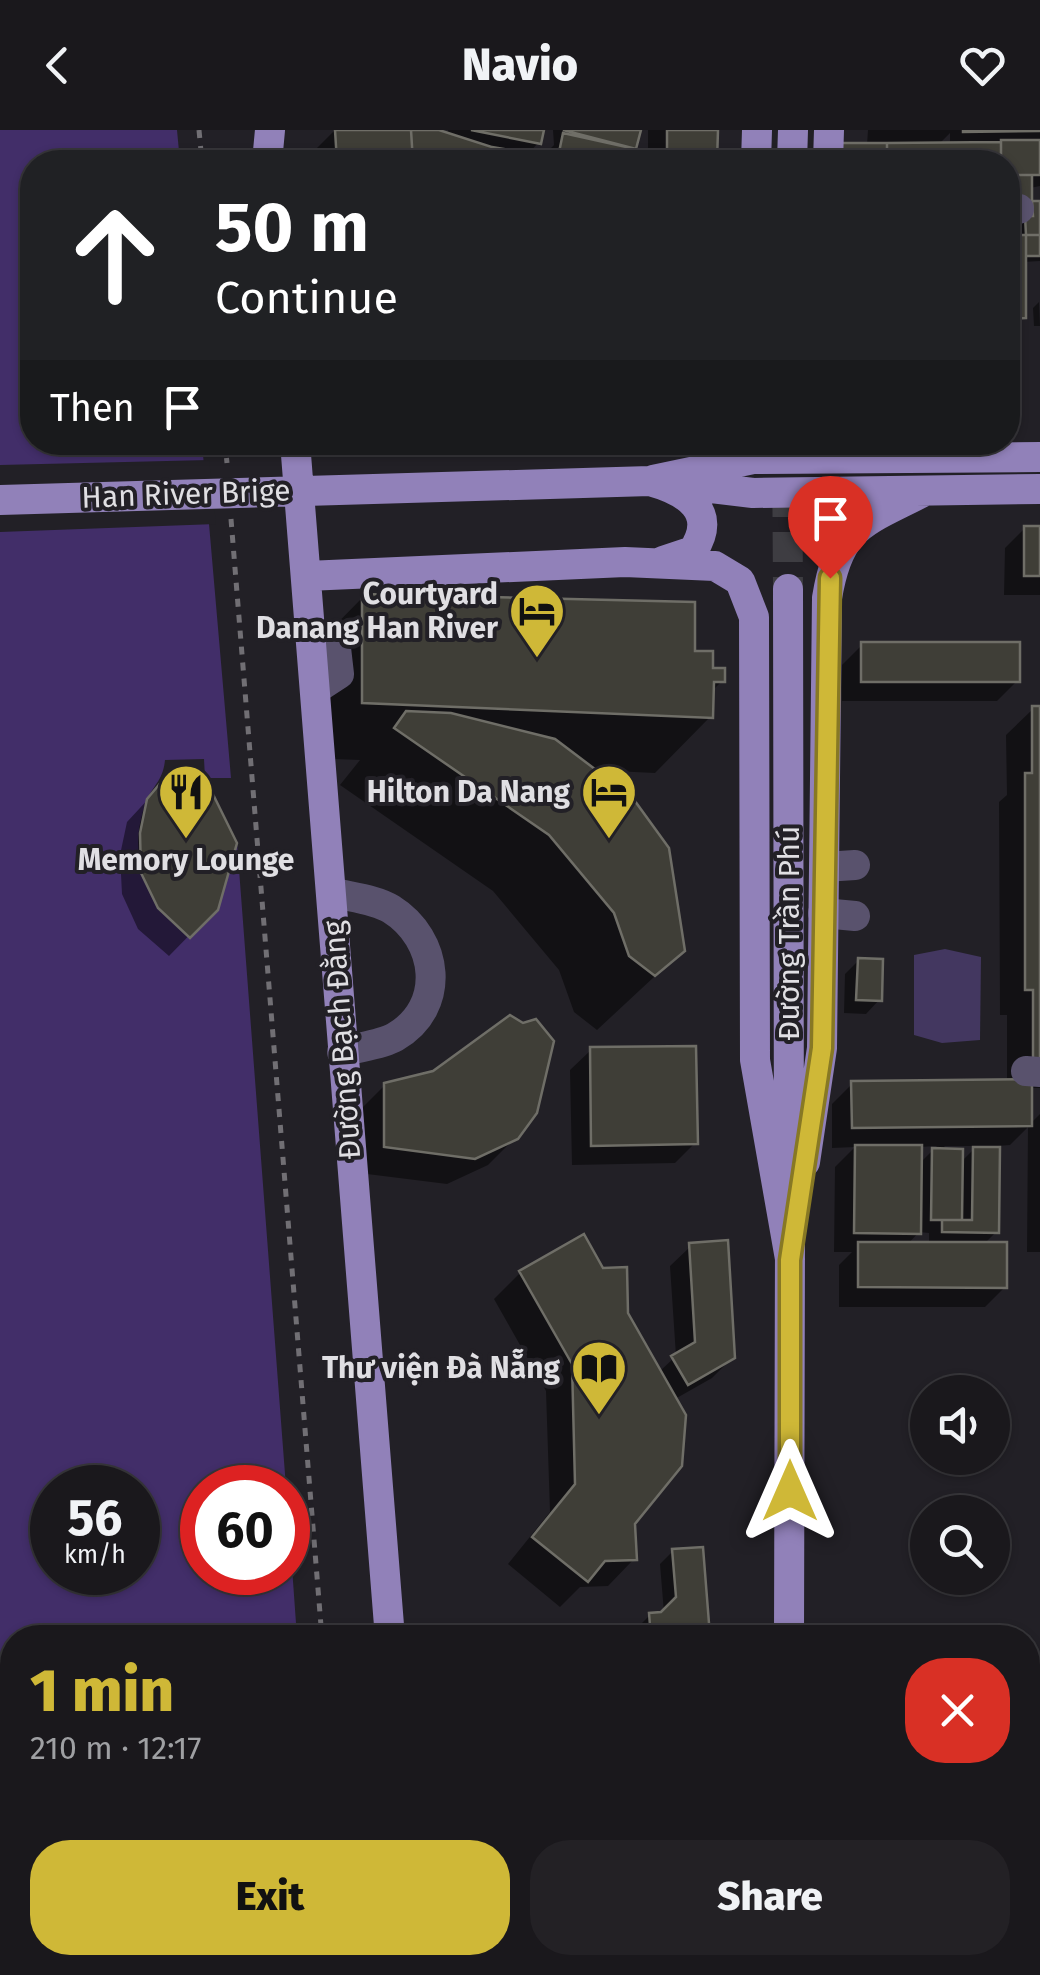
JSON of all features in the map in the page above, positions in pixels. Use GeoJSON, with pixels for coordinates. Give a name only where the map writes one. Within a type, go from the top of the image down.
{"type":"FeatureCollection","features":[{"type":"Feature","properties":{"kind":"main road","name":"Đường Bạch Đằng"},"geometry":{"type":"LineString","coordinates":[[295,455],[389,1625]]}},
{"type":"Feature","properties":{"kind":"main road"},"geometry":{"type":"LineString","coordinates":[[650,481],[739,455]]}},
{"type":"Feature","properties":{"kind":"main road"},"geometry":{"type":"LineString","coordinates":[[842,455],[925,476],[1040,489]]}},
{"type":"Feature","properties":{"kind":"main road"},"geometry":{"type":"LineString","coordinates":[[902,455],[925,476]]}},
{"type":"Feature","properties":{"kind":"main road"},"geometry":{"type":"LineString","coordinates":[[650,481],[753,493],[925,476],[1040,457]]}},
{"type":"Feature","properties":{"kind":"main road"},"geometry":{"type":"LineString","coordinates":[[790,1260],[822,1048],[826,598],[834,558],[859,526],[925,476]]}},
{"type":"Feature","properties":{"kind":"main road"},"geometry":{"type":"LineString","coordinates":[[307,576],[674,560],[693,551],[699,542],[702,516],[696,503],[675,488],[650,481]]}},
{"type":"Feature","properties":{"kind":"main road","name":"Han River Brige"},"geometry":{"type":"LineString","coordinates":[[0,500],[650,481]]}},
{"type":"Feature","properties":{"kind":"main road"},"geometry":{"type":"LineString","coordinates":[[625,562],[716,566],[740,581],[750,597],[754,617],[755,1060],[790,1260]]}},
{"type":"Feature","properties":{"kind":"main road","name":"Đường Trần Phú"},"geometry":{"type":"LineString","coordinates":[[788,589],[789,1625]]}},
{"type":"Feature","properties":{"kind":"street"},"geometry":{"type":"LineString","coordinates":[[824,867],[855,865]]}},
{"type":"Feature","properties":{"kind":"street"},"geometry":{"type":"LineString","coordinates":[[330,892],[388,907],[416,928],[433,967],[425,1011],[394,1038],[342,1052]]}},
{"type":"Feature","properties":{"kind":"street"},"geometry":{"type":"LineString","coordinates":[[823,913],[854,916]]}},
{"type":"Feature","properties":{"kind":"path"},"geometry":{"type":"LineString","coordinates":[[226,455],[228,479]]}},
{"type":"Feature","properties":{"kind":"path"},"geometry":{"type":"LineString","coordinates":[[231,516],[321,1625]]}},
{"type":"Feature","properties":{"kind":"shaded area"},"geometry":{"type":"Polygon","coordinates":[[[0,130],[177,130],[179,150],[20,150],[20,455],[203,455],[231,778],[205,778],[204,759],[165,760],[146,802],[138,842],[145,877],[153,893],[191,937],[218,910],[237,843],[284,1465],[180,1465],[180,1595],[294,1595],[296,1625],[0,1625],[0,130]]]}},
{"type":"Feature","properties":{"kind":"shaded area"},"geometry":{"type":"Polygon","coordinates":[[[945,949],[981,957],[980,1040],[942,1043],[914,1035],[914,955],[945,949]]]}},
{"type":"Feature","properties":{"kind":"pier"},"geometry":{"type":"Polygon","coordinates":[[[209,460],[216,524],[0,532],[0,465],[209,460]]]}},
{"type":"Feature","properties":{"kind":"building"},"geometry":{"type":"Polygon","coordinates":[[[335,130],[411,130],[412,150],[336,150],[335,130]]]}},
{"type":"Feature","properties":{"kind":"building"},"geometry":{"type":"Polygon","coordinates":[[[411,130],[439,130],[492,147],[491,150],[412,150],[411,130]]]}},
{"type":"Feature","properties":{"kind":"building"},"geometry":{"type":"Polygon","coordinates":[[[471,130],[544,130],[541,144],[471,130]]]}},
{"type":"Feature","properties":{"kind":"building"},"geometry":{"type":"Polygon","coordinates":[[[563,130],[641,130],[636,149],[563,130]]]}},
{"type":"Feature","properties":{"kind":"building"},"geometry":{"type":"Polygon","coordinates":[[[667,130],[718,130],[717,150],[667,150],[667,130]]]}},
{"type":"Feature","properties":{"kind":"building"},"geometry":{"type":"Polygon","coordinates":[[[1040,130],[1040,131],[963,132],[1040,130]]]}},
{"type":"Feature","properties":{"kind":"building"},"geometry":{"type":"Polygon","coordinates":[[[563,133],[640,150],[559,150],[563,133]]]}},
{"type":"Feature","properties":{"kind":"building"},"geometry":{"type":"Polygon","coordinates":[[[1001,140],[1040,140],[1040,175],[1020,175],[1020,150],[1001,150],[1001,140]]]}},
{"type":"Feature","properties":{"kind":"building"},"geometry":{"type":"Polygon","coordinates":[[[1001,142],[1001,150],[887,150],[887,143],[1001,142]]]}},
{"type":"Feature","properties":{"kind":"building"},"geometry":{"type":"Polygon","coordinates":[[[841,143],[887,143],[887,150],[841,150],[841,143]]]}},
{"type":"Feature","properties":{"kind":"building"},"geometry":{"type":"Polygon","coordinates":[[[1020,175],[1032,175],[1032,201],[1020,201],[1020,175]]]}},
{"type":"Feature","properties":{"kind":"building"},"geometry":{"type":"Polygon","coordinates":[[[1032,201],[1040,201],[1040,235],[1026,235],[1025,216],[1033,216],[1032,201]]]}},
{"type":"Feature","properties":{"kind":"building"},"geometry":{"type":"Polygon","coordinates":[[[1020,235],[1026,235],[1026,318],[1020,318],[1020,235]]]}},
{"type":"Feature","properties":{"kind":"building"},"geometry":{"type":"Polygon","coordinates":[[[1026,235],[1040,235],[1040,256],[1026,256],[1026,235]]]}},
{"type":"Feature","properties":{"kind":"building"},"geometry":{"type":"Polygon","coordinates":[[[1024,526],[1040,526],[1040,576],[1024,576],[1024,526]]]}},
{"type":"Feature","properties":{"kind":"building","name":"Courtyard Danang Han River"},"geometry":{"type":"Polygon","coordinates":[[[362,594],[695,602],[695,651],[713,651],[713,668],[725,668],[725,682],[714,682],[713,718],[362,703],[362,594]]]}},
{"type":"Feature","properties":{"kind":"building"},"geometry":{"type":"Polygon","coordinates":[[[861,642],[1020,642],[1020,682],[861,682],[861,642]]]}},
{"type":"Feature","properties":{"kind":"building"},"geometry":{"type":"Polygon","coordinates":[[[1032,706],[1040,706],[1040,1063],[1033,1063],[1033,990],[1025,990],[1025,773],[1032,773],[1032,706]]]}},
{"type":"Feature","properties":{"kind":"building","name":"Hilton Da Nang"},"geometry":{"type":"Polygon","coordinates":[[[406,711],[451,713],[555,739],[632,797],[669,848],[685,951],[655,976],[629,956],[614,913],[549,835],[394,728],[406,711]]]}},
{"type":"Feature","properties":{"kind":"building"},"geometry":{"type":"Polygon","coordinates":[[[205,778],[237,843],[218,910],[190,938],[158,908],[141,873],[140,833],[147,799],[163,780],[205,778]]]}},
{"type":"Feature","properties":{"kind":"building"},"geometry":{"type":"Polygon","coordinates":[[[858,958],[883,959],[882,1001],[856,1000],[858,958]]]}},
{"type":"Feature","properties":{"kind":"building"},"geometry":{"type":"Polygon","coordinates":[[[510,1015],[523,1023],[536,1019],[554,1041],[537,1113],[518,1139],[475,1159],[384,1147],[384,1083],[433,1071],[510,1015]]]}},
{"type":"Feature","properties":{"kind":"building"},"geometry":{"type":"Polygon","coordinates":[[[696,1046],[698,1144],[591,1146],[590,1047],[696,1046]]]}},
{"type":"Feature","properties":{"kind":"building"},"geometry":{"type":"Polygon","coordinates":[[[1032,1079],[1032,1126],[852,1128],[851,1081],[1032,1079]]]}},
{"type":"Feature","properties":{"kind":"building"},"geometry":{"type":"Polygon","coordinates":[[[855,1145],[922,1145],[921,1234],[854,1233],[855,1145]]]}},
{"type":"Feature","properties":{"kind":"building"},"geometry":{"type":"Polygon","coordinates":[[[973,1147],[1000,1147],[999,1233],[942,1232],[942,1220],[972,1220],[973,1147]]]}},
{"type":"Feature","properties":{"kind":"building"},"geometry":{"type":"Polygon","coordinates":[[[932,1148],[963,1149],[962,1220],[931,1220],[932,1148]]]}},
{"type":"Feature","properties":{"kind":"building"},"geometry":{"type":"Polygon","coordinates":[[[584,1234],[603,1268],[627,1267],[628,1313],[686,1415],[682,1466],[635,1524],[637,1560],[605,1561],[588,1582],[532,1537],[575,1484],[572,1364],[519,1271],[584,1234]]]}},
{"type":"Feature","properties":{"kind":"building"},"geometry":{"type":"Polygon","coordinates":[[[728,1240],[735,1358],[688,1385],[671,1356],[695,1342],[689,1243],[728,1240]]]}},
{"type":"Feature","properties":{"kind":"building"},"geometry":{"type":"Polygon","coordinates":[[[858,1242],[1007,1242],[1007,1288],[858,1287],[858,1242]]]}},
{"type":"Feature","properties":{"kind":"building"},"geometry":{"type":"Polygon","coordinates":[[[703,1547],[709,1625],[650,1625],[649,1613],[661,1612],[676,1597],[672,1549],[703,1547]]]}},
{"type":"Feature","properties":{"kind":"tunnel"},"geometry":{"type":"LineString","coordinates":[[787,455],[788,589]]}},
{"type":"Feature","properties":{"kind":"place","name":"Courtyard Danang Han River"},"geometry":{"type":"Point","coordinates":[537,660]}},
{"type":"Feature","properties":{"kind":"place","name":"Memory Lounge"},"geometry":{"type":"Point","coordinates":[186,841]}},
{"type":"Feature","properties":{"kind":"place","name":"Hilton Da Nang"},"geometry":{"type":"Point","coordinates":[609,841]}},
{"type":"Feature","properties":{"kind":"place","name":"Thư viện Đà Nẵng"},"geometry":{"type":"Point","coordinates":[599,1417]}},
{"type":"Feature","properties":{"kind":"route"},"geometry":{"type":"LineString","coordinates":[[790,1491],[790,1260],[822,1048],[826,598],[830,578]]}}]}
